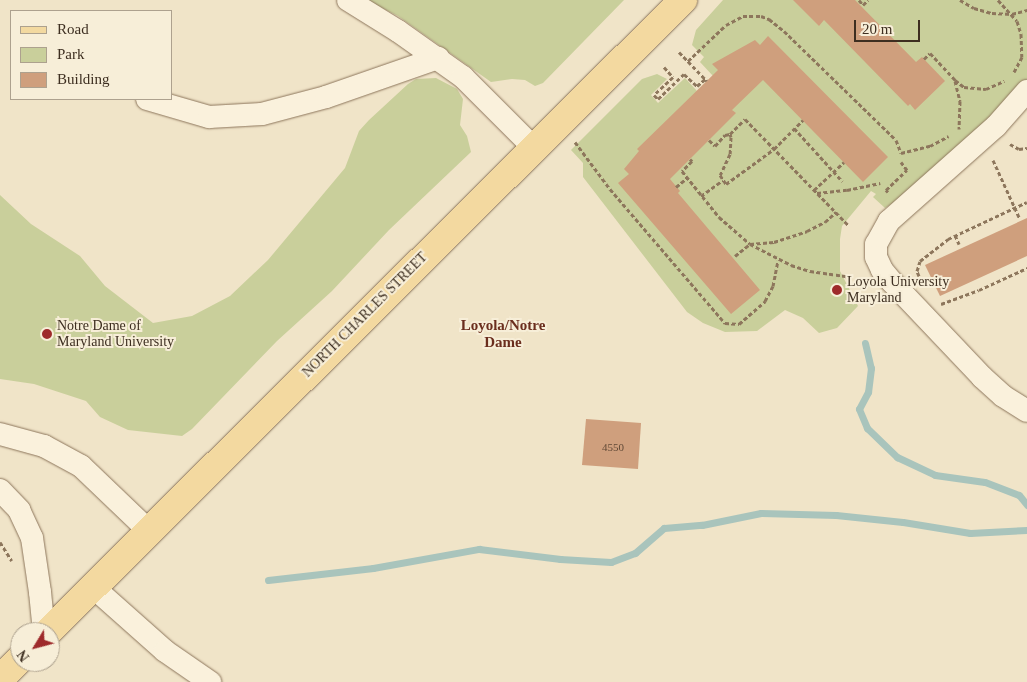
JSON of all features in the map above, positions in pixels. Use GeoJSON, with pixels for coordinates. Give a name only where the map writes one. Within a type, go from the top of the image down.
{"type":"FeatureCollection","features":[{"type":"Feature","properties":{"kind":"main road","name":"NORTH CHARLES STREET"},"geometry":{"type":"LineString","coordinates":[[58,622],[683,0]]}},
{"type":"Feature","properties":{"kind":"main road"},"geometry":{"type":"LineString","coordinates":[[0,679],[10,670]]}},
{"type":"Feature","properties":{"kind":"street"},"geometry":{"type":"LineString","coordinates":[[348,0],[438,58],[490,102],[534,148]]}},
{"type":"Feature","properties":{"kind":"street"},"geometry":{"type":"LineString","coordinates":[[150,100],[209,117],[236,118],[262,114],[326,97],[438,58]]}},
{"type":"Feature","properties":{"kind":"street"},"geometry":{"type":"LineString","coordinates":[[1027,91],[996,126],[889,221],[876,244],[876,257],[882,270],[892,282],[982,377],[1003,396],[1027,411]]}},
{"type":"Feature","properties":{"kind":"street"},"geometry":{"type":"LineString","coordinates":[[0,434],[44,446],[75,463],[104,486],[149,531]]}},
{"type":"Feature","properties":{"kind":"street"},"geometry":{"type":"LineString","coordinates":[[0,490],[19,510],[32,538],[43,622]]}},
{"type":"Feature","properties":{"kind":"street"},"geometry":{"type":"LineString","coordinates":[[93,587],[165,651],[210,682]]}},
{"type":"Feature","properties":{"kind":"path"},"geometry":{"type":"LineString","coordinates":[[859,0],[863,5],[868,0]]}},
{"type":"Feature","properties":{"kind":"path"},"geometry":{"type":"LineString","coordinates":[[960,0],[982,11],[1012,14],[1027,10]]}},
{"type":"Feature","properties":{"kind":"path"},"geometry":{"type":"LineString","coordinates":[[924,59],[930,53],[964,87],[986,89],[1005,81],[1019,68],[1023,47],[1020,27],[1012,14],[998,0]]}},
{"type":"Feature","properties":{"kind":"path"},"geometry":{"type":"LineString","coordinates":[[688,61],[726,26],[743,16],[761,16],[778,26],[868,112],[896,140],[901,153],[930,146],[957,134],[960,101],[955,80]]}},
{"type":"Feature","properties":{"kind":"path"},"geometry":{"type":"LineString","coordinates":[[664,67],[673,77],[654,95],[658,99],[684,74],[696,86],[706,80],[679,52]]}},
{"type":"Feature","properties":{"kind":"path"},"geometry":{"type":"LineString","coordinates":[[709,140],[714,146],[745,119],[849,226]]}},
{"type":"Feature","properties":{"kind":"path"},"geometry":{"type":"LineString","coordinates":[[730,134],[732,143],[730,154],[720,175],[726,184],[774,149],[803,120]]}},
{"type":"Feature","properties":{"kind":"path"},"geometry":{"type":"LineString","coordinates":[[794,128],[842,181]]}},
{"type":"Feature","properties":{"kind":"path"},"geometry":{"type":"LineString","coordinates":[[575,142],[610,189],[725,323],[739,324],[765,301],[773,286],[778,260]]}},
{"type":"Feature","properties":{"kind":"path"},"geometry":{"type":"LineString","coordinates":[[1010,144],[1019,149],[1027,148]]}},
{"type":"Feature","properties":{"kind":"path"},"geometry":{"type":"LineString","coordinates":[[690,159],[692,161],[682,170],[701,196],[736,234],[778,260],[810,271],[847,276]]}},
{"type":"Feature","properties":{"kind":"path"},"geometry":{"type":"LineString","coordinates":[[993,160],[1019,217]]}},
{"type":"Feature","properties":{"kind":"path"},"geometry":{"type":"LineString","coordinates":[[816,191],[844,162]]}},
{"type":"Feature","properties":{"kind":"path"},"geometry":{"type":"LineString","coordinates":[[676,187],[687,178]]}},
{"type":"Feature","properties":{"kind":"path"},"geometry":{"type":"LineString","coordinates":[[701,196],[723,180]]}},
{"type":"Feature","properties":{"kind":"path"},"geometry":{"type":"LineString","coordinates":[[816,191],[847,190],[880,183]]}},
{"type":"Feature","properties":{"kind":"path"},"geometry":{"type":"LineString","coordinates":[[921,280],[917,271],[920,261],[955,236],[1027,202]]}},
{"type":"Feature","properties":{"kind":"path"},"geometry":{"type":"LineString","coordinates":[[735,256],[750,244],[774,242],[807,231],[825,222],[836,212]]}},
{"type":"Feature","properties":{"kind":"path"},"geometry":{"type":"LineString","coordinates":[[955,236],[959,244]]}},
{"type":"Feature","properties":{"kind":"path"},"geometry":{"type":"LineString","coordinates":[[935,304],[965,296],[1027,268]]}},
{"type":"Feature","properties":{"kind":"green space"},"geometry":{"type":"Polygon","coordinates":[[[366,0],[624,0],[543,83],[535,86],[525,80],[512,79],[491,82],[398,16],[366,0]]]}},
{"type":"Feature","properties":{"kind":"green space"},"geometry":{"type":"Polygon","coordinates":[[[723,0],[1027,0],[1027,79],[995,115],[893,203],[885,208],[873,197],[876,194],[871,191],[842,226],[840,271],[858,306],[837,328],[819,333],[803,318],[785,310],[757,331],[725,332],[703,323],[687,312],[583,177],[583,163],[571,150],[642,79],[657,74],[667,79],[651,95],[658,103],[685,78],[697,91],[713,76],[700,62],[704,57],[692,45],[696,30],[723,0]]]}},
{"type":"Feature","properties":{"kind":"green space"},"geometry":{"type":"Polygon","coordinates":[[[436,78],[457,89],[463,99],[460,125],[467,136],[471,152],[389,230],[332,291],[277,341],[192,429],[182,436],[128,430],[100,417],[86,401],[34,384],[0,379],[0,195],[31,224],[80,256],[105,286],[153,323],[192,316],[230,296],[268,260],[345,168],[359,131],[369,120],[408,84],[416,79],[436,78]]]}},
{"type":"Feature","properties":{"kind":"building"},"geometry":{"type":"Polygon","coordinates":[[[793,0],[855,0],[916,62],[922,57],[945,81],[915,110],[910,104],[908,106],[824,20],[819,26],[793,0]]]}},
{"type":"Feature","properties":{"kind":"building"},"geometry":{"type":"Polygon","coordinates":[[[768,36],[888,157],[863,182],[763,80],[732,110],[736,113],[670,179],[680,191],[678,193],[760,290],[731,314],[618,183],[629,174],[624,169],[639,151],[637,149],[718,70],[712,64],[755,40],[760,45],[768,36]]]}},
{"type":"Feature","properties":{"kind":"building"},"geometry":{"type":"Polygon","coordinates":[[[1027,218],[1027,256],[940,296],[925,265],[1027,218]]]}},
{"type":"Feature","properties":{"kind":"building"},"geometry":{"type":"Polygon","coordinates":[[[586,419],[641,423],[638,469],[582,465],[586,419]]]}},
{"type":"Feature","properties":{"kind":"waterway"},"geometry":{"type":"LineString","coordinates":[[865,343],[871,368],[868,392],[859,409],[867,428],[897,457],[935,475],[985,482],[1019,495],[1027,505]]}},
{"type":"Feature","properties":{"kind":"waterway"},"geometry":{"type":"LineString","coordinates":[[268,580],[373,568],[479,549],[560,559],[611,562],[635,553],[664,528],[702,525],[761,513],[836,515],[903,522],[970,533],[1027,530]]}},
{"type":"Feature","properties":{"kind":"place","name":"Loyola University Maryland"},"geometry":{"type":"Point","coordinates":[837,290]}},
{"type":"Feature","properties":{"kind":"place","name":"Notre Dame of Maryland University"},"geometry":{"type":"Point","coordinates":[47,334]}},
{"type":"Feature","properties":{"kind":"district","name":"Loyola/Notre Dame"},"geometry":{"type":"Point","coordinates":[503,334]}}]}
